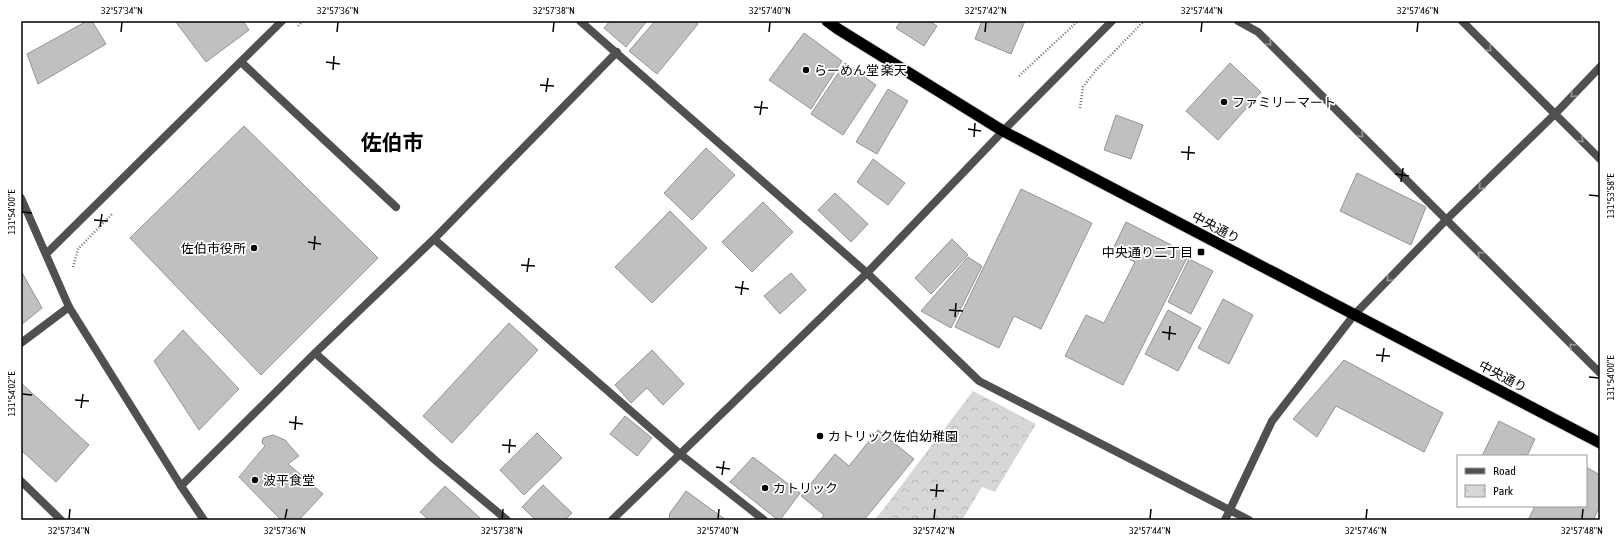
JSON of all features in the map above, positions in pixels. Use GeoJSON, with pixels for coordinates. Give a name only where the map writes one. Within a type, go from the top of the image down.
{"type":"FeatureCollection","features":[{"type":"Feature","properties":{"kind":"highway","name":"中央通り"},"geometry":{"type":"LineString","coordinates":[[827,21],[1003,131],[1600,443]]}},
{"type":"Feature","properties":{"kind":"street"},"geometry":{"type":"LineString","coordinates":[[46,254],[282,21]]}},
{"type":"Feature","properties":{"kind":"street"},"geometry":{"type":"LineString","coordinates":[[580,21],[868,273],[979,381],[1249,520]]}},
{"type":"Feature","properties":{"kind":"street"},"geometry":{"type":"LineString","coordinates":[[612,520],[868,273],[1003,131],[1112,21]]}},
{"type":"Feature","properties":{"kind":"street"},"geometry":{"type":"LineString","coordinates":[[1238,21],[1258,32],[1600,373]]}},
{"type":"Feature","properties":{"kind":"street"},"geometry":{"type":"LineString","coordinates":[[1462,21],[1600,159]]}},
{"type":"Feature","properties":{"kind":"street"},"geometry":{"type":"LineString","coordinates":[[181,486],[315,353],[434,239],[617,52]]}},
{"type":"Feature","properties":{"kind":"street"},"geometry":{"type":"LineString","coordinates":[[240,62],[396,207]]}},
{"type":"Feature","properties":{"kind":"street"},"geometry":{"type":"LineString","coordinates":[[1224,520],[1272,421],[1354,315],[1446,220],[1555,114],[1600,67]]}},
{"type":"Feature","properties":{"kind":"street"},"geometry":{"type":"LineString","coordinates":[[21,198],[69,307],[181,486],[204,520]]}},
{"type":"Feature","properties":{"kind":"street"},"geometry":{"type":"LineString","coordinates":[[434,239],[680,454],[764,520]]}},
{"type":"Feature","properties":{"kind":"street"},"geometry":{"type":"LineString","coordinates":[[21,344],[69,307]]}},
{"type":"Feature","properties":{"kind":"street"},"geometry":{"type":"LineString","coordinates":[[315,353],[435,460],[507,520]]}},
{"type":"Feature","properties":{"kind":"street"},"geometry":{"type":"LineString","coordinates":[[21,481],[62,520]]}},
{"type":"Feature","properties":{"kind":"path"},"geometry":{"type":"LineString","coordinates":[[1019,76],[1078,21]]}},
{"type":"Feature","properties":{"kind":"path"},"geometry":{"type":"LineString","coordinates":[[1080,108],[1083,87],[1096,70],[1144,21]]}},
{"type":"Feature","properties":{"kind":"green space"},"geometry":{"type":"Polygon","coordinates":[[[973,391],[1036,424],[995,492],[982,487],[962,520],[875,520],[973,391]]]}},
{"type":"Feature","properties":{"kind":"building"},"geometry":{"type":"Polygon","coordinates":[[[87,21],[92,21],[106,44],[38,84],[27,54],[87,21]]]}},
{"type":"Feature","properties":{"kind":"building"},"geometry":{"type":"Polygon","coordinates":[[[175,21],[243,21],[249,30],[206,62],[175,21]]]}},
{"type":"Feature","properties":{"kind":"building"},"geometry":{"type":"Polygon","coordinates":[[[610,21],[647,21],[626,47],[604,28],[610,21]]]}},
{"type":"Feature","properties":{"kind":"building"},"geometry":{"type":"Polygon","coordinates":[[[655,21],[695,21],[698,24],[657,74],[629,51],[655,21]]]}},
{"type":"Feature","properties":{"kind":"building"},"geometry":{"type":"Polygon","coordinates":[[[901,21],[929,21],[937,26],[924,46],[896,28],[901,21]]]}},
{"type":"Feature","properties":{"kind":"building"},"geometry":{"type":"Polygon","coordinates":[[[982,21],[1025,21],[1011,54],[975,39],[982,21]]]}},
{"type":"Feature","properties":{"kind":"building","name":"らーめん堂 楽天"},"geometry":{"type":"Polygon","coordinates":[[[804,33],[842,61],[811,109],[769,80],[804,33]]]}},
{"type":"Feature","properties":{"kind":"building"},"geometry":{"type":"Polygon","coordinates":[[[845,63],[876,85],[843,135],[811,114],[845,63]]]}},
{"type":"Feature","properties":{"kind":"building","name":"ファミリーマート"},"geometry":{"type":"Polygon","coordinates":[[[1230,63],[1261,92],[1218,140],[1186,111],[1230,63]]]}},
{"type":"Feature","properties":{"kind":"building"},"geometry":{"type":"Polygon","coordinates":[[[888,89],[908,101],[877,154],[856,142],[888,89]]]}},
{"type":"Feature","properties":{"kind":"building"},"geometry":{"type":"Polygon","coordinates":[[[1116,115],[1143,125],[1131,159],[1104,150],[1116,115]]]}},
{"type":"Feature","properties":{"kind":"building","name":"佐伯市役所"},"geometry":{"type":"Polygon","coordinates":[[[244,126],[378,258],[261,375],[130,238],[244,126]]]}},
{"type":"Feature","properties":{"kind":"building"},"geometry":{"type":"Polygon","coordinates":[[[706,148],[735,175],[692,220],[664,193],[706,148]]]}},
{"type":"Feature","properties":{"kind":"building"},"geometry":{"type":"Polygon","coordinates":[[[873,159],[905,183],[888,205],[857,182],[873,159]]]}},
{"type":"Feature","properties":{"kind":"building"},"geometry":{"type":"Polygon","coordinates":[[[1357,173],[1426,207],[1411,245],[1340,211],[1357,173]]]}},
{"type":"Feature","properties":{"kind":"building"},"geometry":{"type":"Polygon","coordinates":[[[1021,189],[1092,223],[1041,329],[1014,316],[999,348],[955,327],[1021,189]]]}},
{"type":"Feature","properties":{"kind":"building"},"geometry":{"type":"Polygon","coordinates":[[[835,193],[868,224],[851,242],[818,210],[835,193]]]}},
{"type":"Feature","properties":{"kind":"building"},"geometry":{"type":"Polygon","coordinates":[[[763,202],[793,232],[752,272],[722,242],[763,202]]]}},
{"type":"Feature","properties":{"kind":"building"},"geometry":{"type":"Polygon","coordinates":[[[670,211],[707,248],[652,303],[615,267],[670,211]]]}},
{"type":"Feature","properties":{"kind":"building"},"geometry":{"type":"Polygon","coordinates":[[[1126,222],[1189,254],[1123,385],[1065,356],[1086,315],[1104,323],[1135,262],[1112,251],[1126,222]]]}},
{"type":"Feature","properties":{"kind":"building"},"geometry":{"type":"Polygon","coordinates":[[[952,239],[968,255],[931,294],[915,278],[952,239]]]}},
{"type":"Feature","properties":{"kind":"building"},"geometry":{"type":"Polygon","coordinates":[[[968,257],[982,266],[951,328],[921,311],[968,257]]]}},
{"type":"Feature","properties":{"kind":"building"},"geometry":{"type":"Polygon","coordinates":[[[1189,259],[1213,271],[1191,314],[1168,302],[1189,259]]]}},
{"type":"Feature","properties":{"kind":"building"},"geometry":{"type":"Polygon","coordinates":[[[21,271],[42,308],[21,325],[21,271]]]}},
{"type":"Feature","properties":{"kind":"building"},"geometry":{"type":"Polygon","coordinates":[[[791,273],[806,290],[780,314],[764,296],[791,273]]]}},
{"type":"Feature","properties":{"kind":"building"},"geometry":{"type":"Polygon","coordinates":[[[1223,299],[1253,315],[1229,364],[1198,348],[1223,299]]]}},
{"type":"Feature","properties":{"kind":"building"},"geometry":{"type":"Polygon","coordinates":[[[1168,310],[1201,328],[1178,371],[1145,354],[1168,310]]]}},
{"type":"Feature","properties":{"kind":"building"},"geometry":{"type":"Polygon","coordinates":[[[509,323],[538,350],[452,443],[423,416],[509,323]]]}},
{"type":"Feature","properties":{"kind":"building"},"geometry":{"type":"Polygon","coordinates":[[[183,330],[239,389],[199,430],[154,361],[183,330]]]}},
{"type":"Feature","properties":{"kind":"building"},"geometry":{"type":"Polygon","coordinates":[[[652,350],[684,384],[663,405],[647,388],[631,403],[615,385],[652,350]]]}},
{"type":"Feature","properties":{"kind":"building"},"geometry":{"type":"Polygon","coordinates":[[[1344,360],[1443,413],[1424,452],[1336,406],[1317,437],[1293,419],[1344,360]]]}},
{"type":"Feature","properties":{"kind":"building"},"geometry":{"type":"Polygon","coordinates":[[[21,383],[89,445],[56,482],[21,450],[21,383]]]}},
{"type":"Feature","properties":{"kind":"building"},"geometry":{"type":"Polygon","coordinates":[[[625,416],[652,438],[637,456],[610,434],[625,416]]]}},
{"type":"Feature","properties":{"kind":"building"},"geometry":{"type":"Polygon","coordinates":[[[1499,421],[1535,439],[1527,455],[1482,455],[1499,421]]]}},
{"type":"Feature","properties":{"kind":"building"},"geometry":{"type":"Polygon","coordinates":[[[878,430],[914,459],[864,520],[820,520],[824,515],[801,496],[835,454],[849,466],[878,430]]]}},
{"type":"Feature","properties":{"kind":"building"},"geometry":{"type":"Polygon","coordinates":[[[537,433],[562,458],[524,495],[500,470],[537,433]]]}},
{"type":"Feature","properties":{"kind":"building"},"geometry":{"type":"Polygon","coordinates":[[[273,435],[285,440],[299,456],[288,464],[323,494],[299,520],[281,520],[239,477],[265,446],[262,443],[263,438],[273,435]]]}},
{"type":"Feature","properties":{"kind":"building","name":"カトリック"},"geometry":{"type":"Polygon","coordinates":[[[753,457],[800,493],[780,520],[778,520],[730,482],[753,457]]]}},
{"type":"Feature","properties":{"kind":"building"},"geometry":{"type":"Polygon","coordinates":[[[1587,468],[1600,475],[1600,506],[1593,520],[1528,520],[1534,507],[1587,507],[1587,468]]]}},
{"type":"Feature","properties":{"kind":"building"},"geometry":{"type":"Polygon","coordinates":[[[543,485],[572,513],[565,520],[536,520],[522,507],[543,485]]]}},
{"type":"Feature","properties":{"kind":"building"},"geometry":{"type":"Polygon","coordinates":[[[445,486],[482,520],[429,520],[420,512],[445,486]]]}},
{"type":"Feature","properties":{"kind":"building"},"geometry":{"type":"Polygon","coordinates":[[[686,491],[726,520],[669,520],[670,513],[686,491]]]}},
{"type":"Feature","properties":{"kind":"place","name":"らーめん堂 楽天"},"geometry":{"type":"Point","coordinates":[806,70]}},
{"type":"Feature","properties":{"kind":"place","name":"ファミリーマート"},"geometry":{"type":"Point","coordinates":[1224,102]}},
{"type":"Feature","properties":{"kind":"place","name":"佐伯市役所"},"geometry":{"type":"Point","coordinates":[254,248]}},
{"type":"Feature","properties":{"kind":"place","name":"中央通り二丁目"},"geometry":{"type":"Point","coordinates":[1201,252]}},
{"type":"Feature","properties":{"kind":"place","name":"カトリック佐伯幼稚園"},"geometry":{"type":"Point","coordinates":[820,436]}},
{"type":"Feature","properties":{"kind":"place","name":"波平食堂"},"geometry":{"type":"Point","coordinates":[255,480]}},
{"type":"Feature","properties":{"kind":"place","name":"カトリック"},"geometry":{"type":"Point","coordinates":[765,488]}},
{"type":"Feature","properties":{"kind":"district","name":"佐伯市"},"geometry":{"type":"Point","coordinates":[392,143]}}]}
